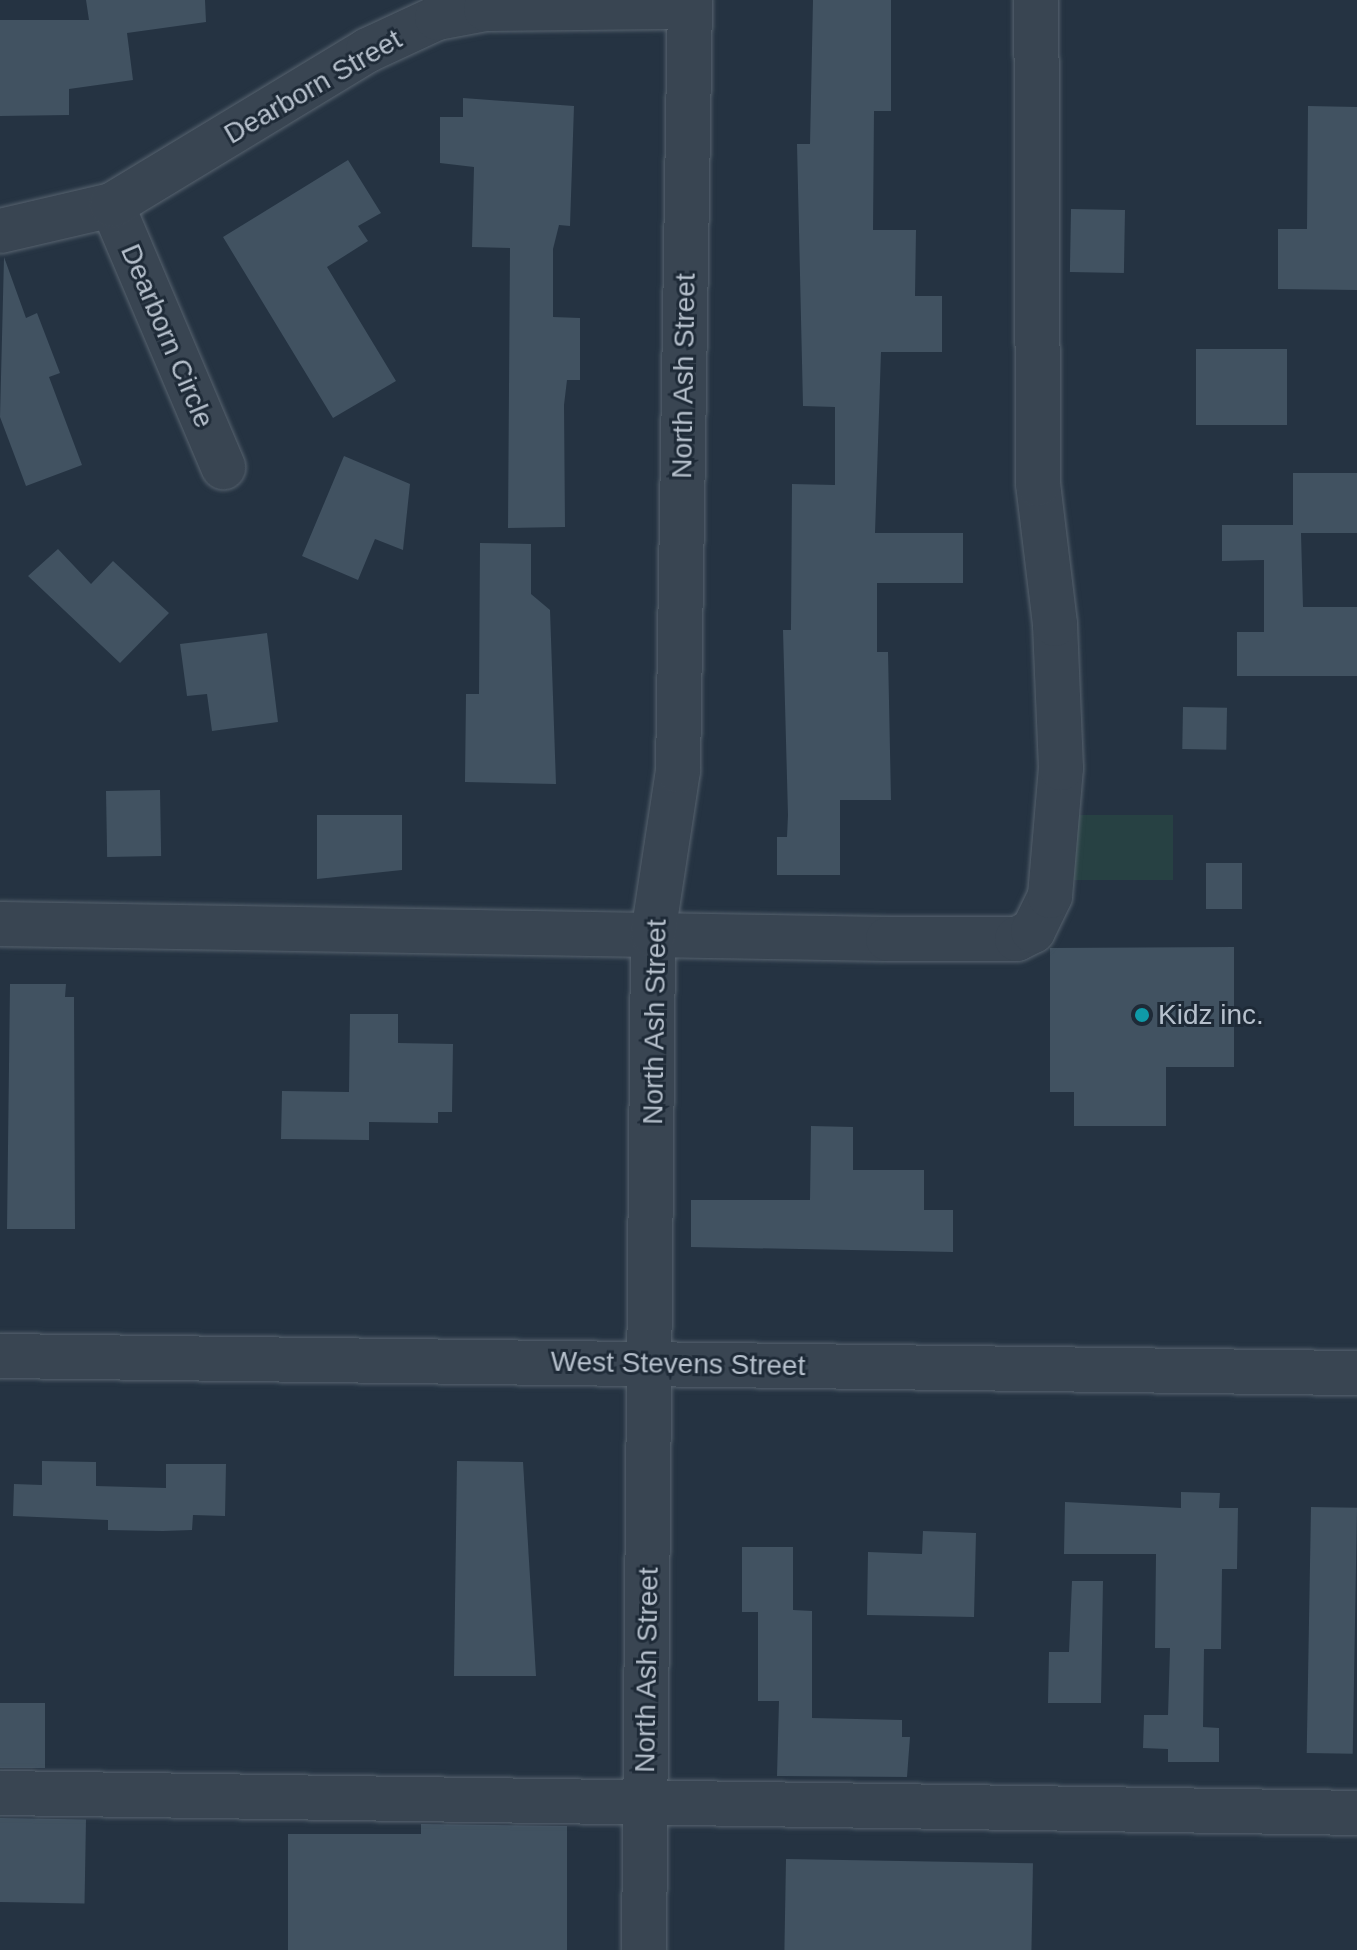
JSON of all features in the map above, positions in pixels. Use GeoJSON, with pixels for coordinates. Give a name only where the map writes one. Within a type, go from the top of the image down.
{"type":"FeatureCollection","features":[{"type":"Feature","properties":{"kind":"street"},"geometry":{"type":"LineString","coordinates":[[0,924],[1017,939],[1043,920],[1061,768],[1055,624],[1038,484],[1036,0]]}},
{"type":"Feature","properties":{"kind":"street","name":"North Ash Street"},"geometry":{"type":"LineString","coordinates":[[644,1950],[653,934],[678,771],[690,4]]}},
{"type":"Feature","properties":{"kind":"street","name":"Dearborn Street"},"geometry":{"type":"LineString","coordinates":[[0,231],[112,205],[368,50],[437,18],[486,9],[690,4]]}},
{"type":"Feature","properties":{"kind":"street","name":"Dearborn Circle"},"geometry":{"type":"LineString","coordinates":[[112,205],[223,467]]}},
{"type":"Feature","properties":{"kind":"street","name":"West Stevens Street"},"geometry":{"type":"LineString","coordinates":[[0,1356],[1357,1373]]}},
{"type":"Feature","properties":{"kind":"street"},"geometry":{"type":"LineString","coordinates":[[0,1793],[645,1807],[1357,1813]]}},
{"type":"Feature","properties":{"kind":"green space"},"geometry":{"type":"Polygon","coordinates":[[[1069,815],[1173,815],[1173,880],[1069,880],[1069,815]]]}},
{"type":"Feature","properties":{"kind":"building"},"geometry":{"type":"Polygon","coordinates":[[[86,0],[205,0],[206,22],[127,33],[133,80],[69,89],[69,115],[0,116],[0,20],[89,20],[86,0]]]}},
{"type":"Feature","properties":{"kind":"building"},"geometry":{"type":"Polygon","coordinates":[[[813,0],[891,0],[891,111],[874,111],[873,230],[916,230],[915,296],[942,296],[942,352],[881,352],[875,533],[963,533],[963,583],[877,583],[877,652],[888,652],[891,800],[840,800],[840,875],[777,875],[777,837],[787,837],[788,815],[783,630],[791,630],[792,484],[835,485],[835,407],[803,406],[797,144],[810,144],[813,0]]]}},
{"type":"Feature","properties":{"kind":"building"},"geometry":{"type":"Polygon","coordinates":[[[463,98],[574,106],[570,226],[559,225],[553,249],[553,317],[580,318],[580,380],[567,380],[564,405],[565,527],[508,528],[510,248],[472,247],[474,167],[440,163],[440,117],[463,117],[463,98]]]}},
{"type":"Feature","properties":{"kind":"building"},"geometry":{"type":"Polygon","coordinates":[[[1308,106],[1357,107],[1357,290],[1278,289],[1278,229],[1307,229],[1308,106]]]}},
{"type":"Feature","properties":{"kind":"building"},"geometry":{"type":"Polygon","coordinates":[[[348,160],[381,213],[358,226],[368,241],[327,267],[396,381],[333,418],[223,237],[348,160]]]}},
{"type":"Feature","properties":{"kind":"building"},"geometry":{"type":"Polygon","coordinates":[[[1071,209],[1125,210],[1124,273],[1070,272],[1071,209]]]}},
{"type":"Feature","properties":{"kind":"building"},"geometry":{"type":"Polygon","coordinates":[[[4,257],[26,318],[37,313],[60,373],[49,377],[82,465],[26,486],[0,417],[4,257]]]}},
{"type":"Feature","properties":{"kind":"building"},"geometry":{"type":"Polygon","coordinates":[[[1196,349],[1287,349],[1287,425],[1196,425],[1196,349]]]}},
{"type":"Feature","properties":{"kind":"building"},"geometry":{"type":"Polygon","coordinates":[[[344,456],[410,484],[403,550],[375,539],[358,580],[302,556],[344,456]]]}},
{"type":"Feature","properties":{"kind":"building"},"geometry":{"type":"Polygon","coordinates":[[[1293,473],[1357,473],[1357,533],[1301,533],[1303,607],[1357,607],[1357,676],[1237,676],[1237,632],[1264,632],[1264,560],[1222,561],[1222,525],[1293,525],[1293,473]]]}},
{"type":"Feature","properties":{"kind":"building"},"geometry":{"type":"Polygon","coordinates":[[[480,543],[531,544],[531,594],[550,610],[556,784],[465,782],[466,694],[479,694],[480,543]]]}},
{"type":"Feature","properties":{"kind":"building"},"geometry":{"type":"Polygon","coordinates":[[[58,549],[91,584],[113,561],[169,613],[120,663],[28,576],[58,549]]]}},
{"type":"Feature","properties":{"kind":"building"},"geometry":{"type":"Polygon","coordinates":[[[267,633],[278,722],[212,731],[207,694],[187,696],[180,644],[267,633]]]}},
{"type":"Feature","properties":{"kind":"building"},"geometry":{"type":"Polygon","coordinates":[[[1183,707],[1227,708],[1226,750],[1182,749],[1183,707]]]}},
{"type":"Feature","properties":{"kind":"building"},"geometry":{"type":"Polygon","coordinates":[[[160,790],[161,856],[107,857],[106,791],[160,790]]]}},
{"type":"Feature","properties":{"kind":"building"},"geometry":{"type":"Polygon","coordinates":[[[317,815],[402,815],[402,870],[317,879],[317,815]]]}},
{"type":"Feature","properties":{"kind":"building"},"geometry":{"type":"Polygon","coordinates":[[[1206,863],[1242,863],[1242,909],[1206,909],[1206,863]]]}},
{"type":"Feature","properties":{"kind":"building","name":"Kidz inc."},"geometry":{"type":"Polygon","coordinates":[[[1234,947],[1234,1067],[1166,1067],[1166,1126],[1074,1126],[1074,1092],[1050,1092],[1050,948],[1234,947]]]}},
{"type":"Feature","properties":{"kind":"building"},"geometry":{"type":"Polygon","coordinates":[[[10,984],[66,984],[65,997],[74,997],[75,1229],[7,1229],[10,984]]]}},
{"type":"Feature","properties":{"kind":"building"},"geometry":{"type":"Polygon","coordinates":[[[350,1014],[398,1014],[398,1043],[453,1044],[452,1112],[438,1112],[438,1123],[369,1122],[369,1140],[281,1139],[282,1091],[349,1092],[350,1014]]]}},
{"type":"Feature","properties":{"kind":"building"},"geometry":{"type":"Polygon","coordinates":[[[811,1126],[853,1127],[853,1170],[924,1170],[924,1210],[953,1210],[953,1252],[691,1247],[691,1200],[810,1200],[811,1126]]]}},
{"type":"Feature","properties":{"kind":"building"},"geometry":{"type":"Polygon","coordinates":[[[42,1461],[96,1462],[96,1486],[166,1488],[166,1464],[226,1464],[225,1516],[193,1515],[192,1530],[163,1531],[108,1530],[108,1520],[13,1516],[14,1484],[42,1485],[42,1461]]]}},
{"type":"Feature","properties":{"kind":"building"},"geometry":{"type":"Polygon","coordinates":[[[457,1461],[523,1462],[536,1676],[454,1676],[457,1461]]]}},
{"type":"Feature","properties":{"kind":"building"},"geometry":{"type":"Polygon","coordinates":[[[1181,1492],[1220,1493],[1219,1508],[1238,1508],[1237,1569],[1222,1569],[1221,1649],[1204,1649],[1203,1727],[1219,1728],[1219,1762],[1168,1762],[1168,1749],[1143,1748],[1144,1715],[1168,1715],[1170,1648],[1155,1648],[1156,1554],[1064,1554],[1065,1502],[1181,1508],[1181,1492]]]}},
{"type":"Feature","properties":{"kind":"building"},"geometry":{"type":"Polygon","coordinates":[[[1311,1507],[1357,1508],[1353,1754],[1307,1753],[1311,1507]]]}},
{"type":"Feature","properties":{"kind":"building"},"geometry":{"type":"Polygon","coordinates":[[[923,1531],[976,1533],[974,1617],[867,1615],[868,1552],[922,1554],[923,1531]]]}},
{"type":"Feature","properties":{"kind":"building"},"geometry":{"type":"Polygon","coordinates":[[[742,1547],[793,1547],[793,1610],[812,1611],[812,1718],[902,1720],[902,1737],[910,1737],[907,1777],[777,1776],[779,1701],[758,1701],[758,1612],[742,1612],[742,1547]]]}},
{"type":"Feature","properties":{"kind":"building"},"geometry":{"type":"Polygon","coordinates":[[[1072,1581],[1103,1581],[1101,1703],[1048,1703],[1049,1652],[1069,1652],[1072,1581]]]}},
{"type":"Feature","properties":{"kind":"building"},"geometry":{"type":"Polygon","coordinates":[[[0,1703],[45,1703],[45,1768],[0,1768],[0,1703]]]}},
{"type":"Feature","properties":{"kind":"building"},"geometry":{"type":"Polygon","coordinates":[[[0,1818],[86,1820],[85,1903],[0,1902],[0,1818]]]}},
{"type":"Feature","properties":{"kind":"building"},"geometry":{"type":"Polygon","coordinates":[[[421,1824],[567,1826],[567,1950],[288,1950],[288,1834],[421,1834],[421,1824]]]}},
{"type":"Feature","properties":{"kind":"building"},"geometry":{"type":"Polygon","coordinates":[[[786,1859],[1033,1863],[1031,1950],[784,1950],[786,1859]]]}},
{"type":"Feature","properties":{"kind":"place","name":"Kidz inc."},"geometry":{"type":"Point","coordinates":[1142,1015]}}]}
